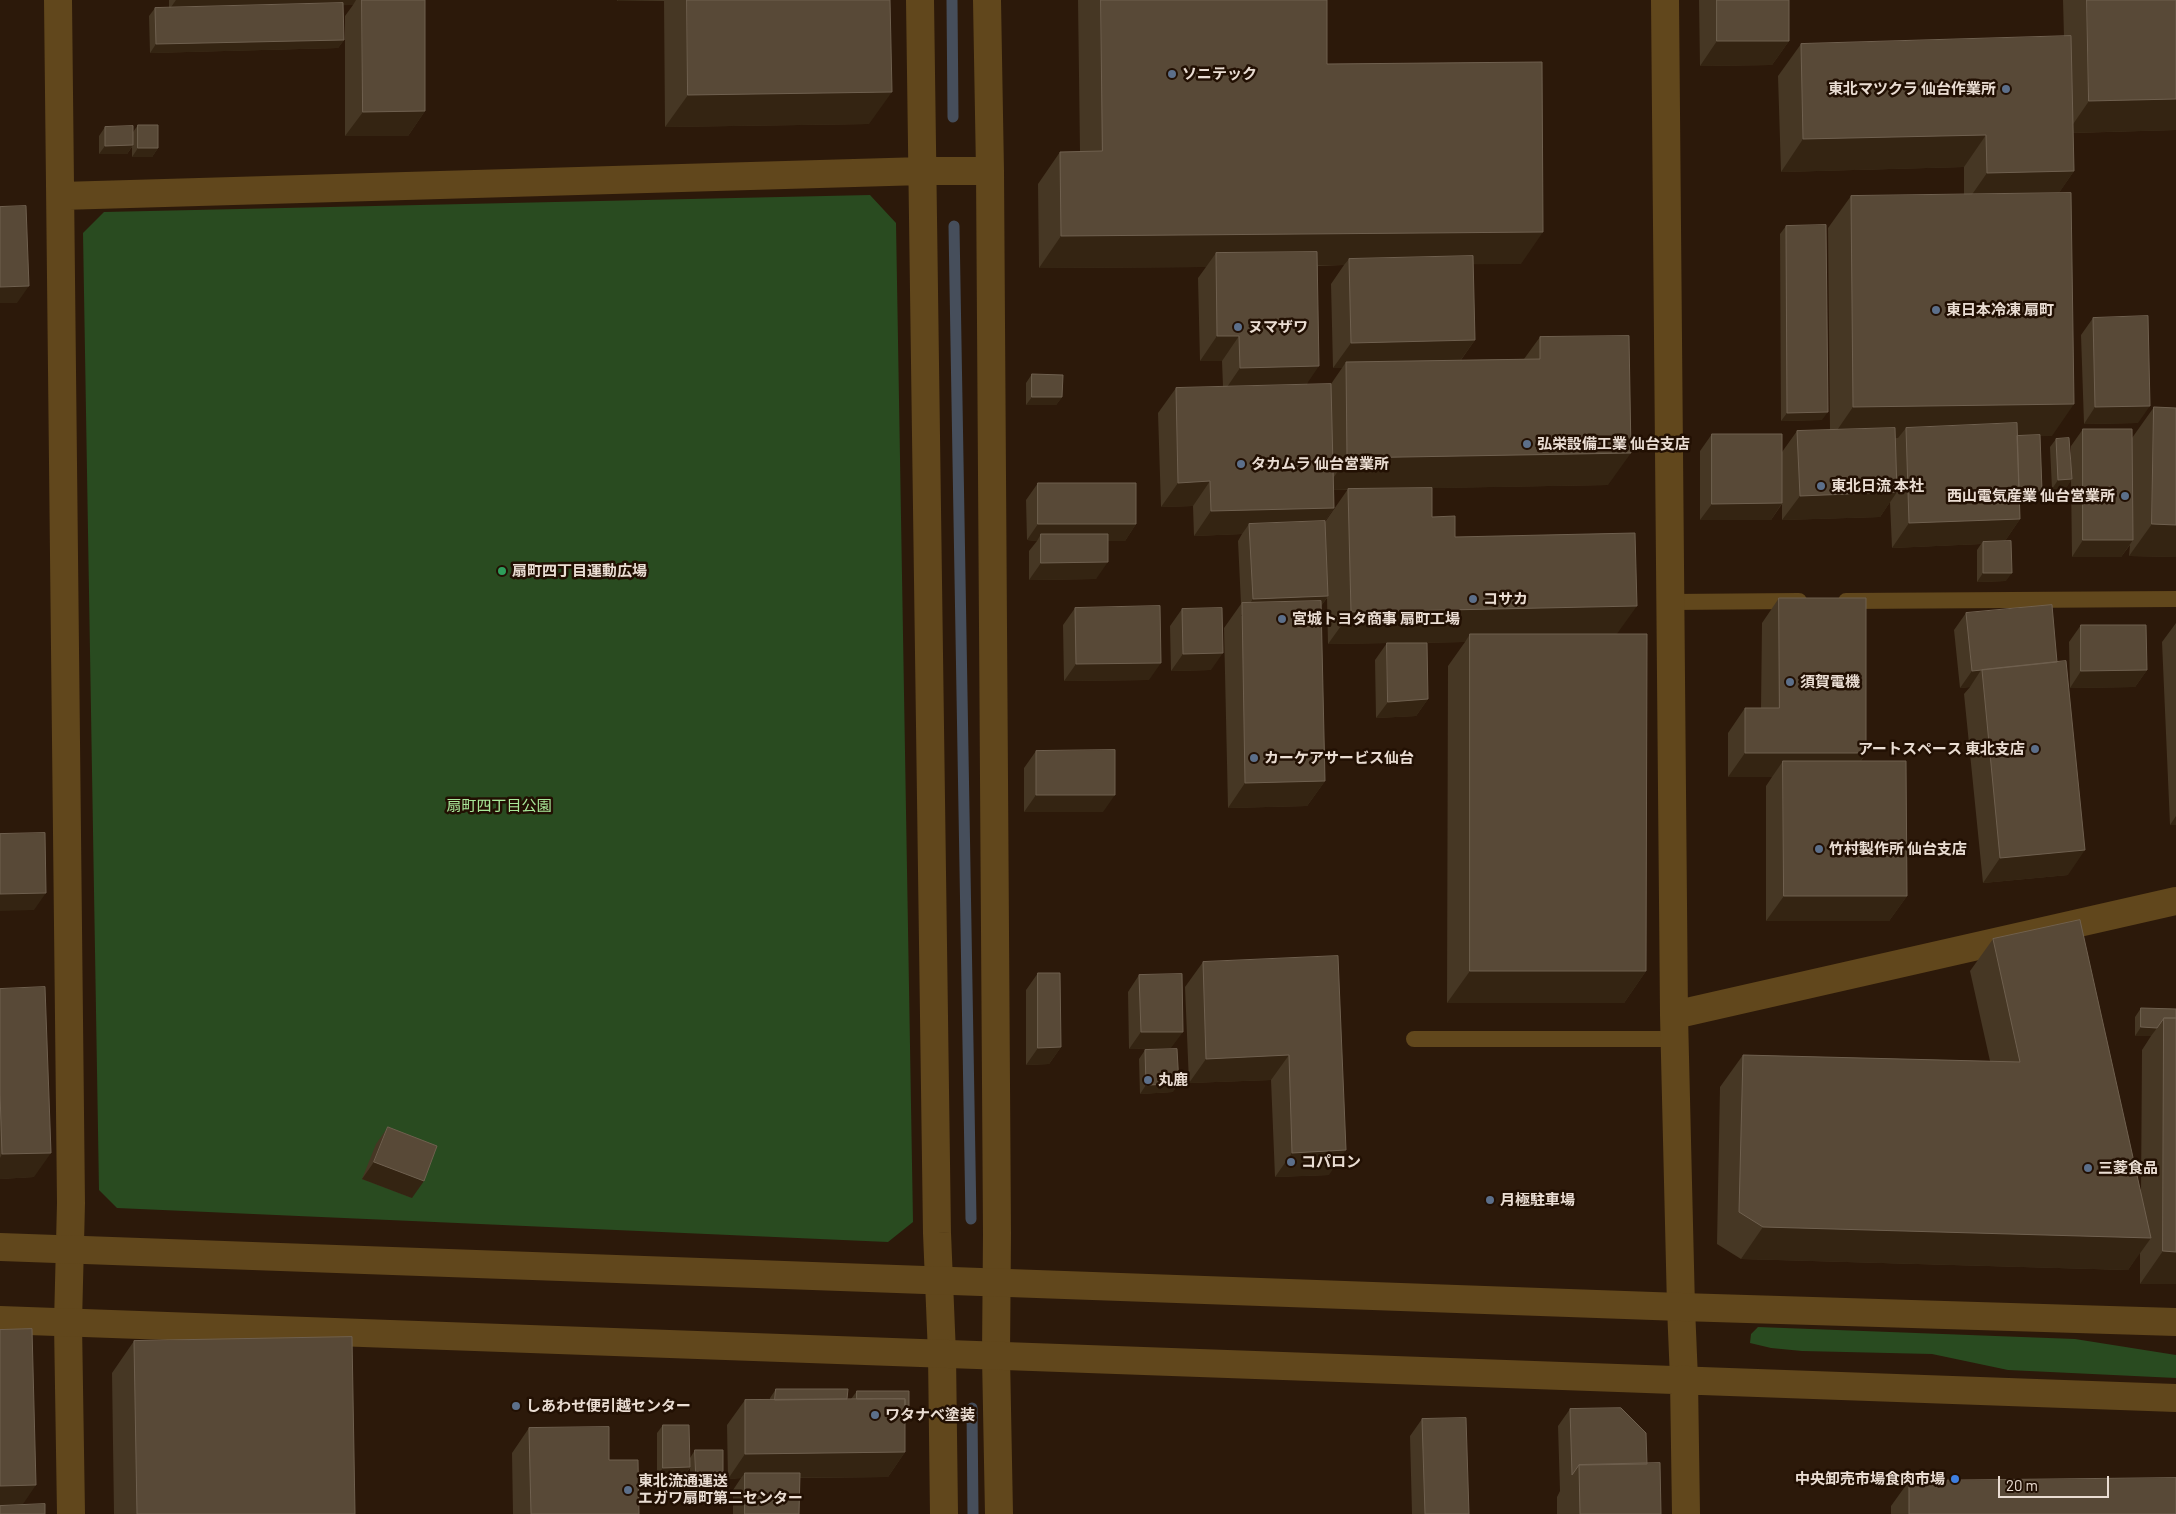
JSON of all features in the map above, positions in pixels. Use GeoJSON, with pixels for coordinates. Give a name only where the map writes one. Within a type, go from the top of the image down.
{"type":"FeatureCollection","features":[{"type":"Feature","properties":{"kind":"street"},"geometry":{"type":"LineString","coordinates":[[58,0],[71,1250],[68,1323],[71,1514]]}},
{"type":"Feature","properties":{"kind":"street"},"geometry":{"type":"LineString","coordinates":[[920,0],[938,1279],[942,1354],[944,1514]]}},
{"type":"Feature","properties":{"kind":"street"},"geometry":{"type":"LineString","coordinates":[[987,0],[990,171],[996,1356],[999,1514]]}},
{"type":"Feature","properties":{"kind":"street"},"geometry":{"type":"LineString","coordinates":[[1665,0],[1674,1027],[1686,1514]]}},
{"type":"Feature","properties":{"kind":"street"},"geometry":{"type":"LineString","coordinates":[[61,196],[923,171],[990,171]]}},
{"type":"Feature","properties":{"kind":"street"},"geometry":{"type":"LineString","coordinates":[[1674,1027],[2176,901]]}},
{"type":"Feature","properties":{"kind":"street"},"geometry":{"type":"LineString","coordinates":[[0,1246],[1681,1307],[2176,1322]]}},
{"type":"Feature","properties":{"kind":"street"},"geometry":{"type":"LineString","coordinates":[[0,1320],[2176,1398]]}},
{"type":"Feature","properties":{"kind":"lane"},"geometry":{"type":"LineString","coordinates":[[1670,602],[2176,599]]}},
{"type":"Feature","properties":{"kind":"lane"},"geometry":{"type":"LineString","coordinates":[[1414,1039],[1674,1027]]}},
{"type":"Feature","properties":{"kind":"green space","name":"扇町四丁目公園"},"geometry":{"type":"Polygon","coordinates":[[[870,195],[896,223],[913,1222],[888,1242],[117,1208],[99,1190],[83,233],[104,212],[870,195]]]}},
{"type":"Feature","properties":{"kind":"green space"},"geometry":{"type":"Polygon","coordinates":[[[1758,1327],[2075,1339],[2176,1355],[2176,1378],[2008,1370],[1932,1354],[1802,1351],[1771,1348],[1750,1343],[1751,1334],[1758,1327]]]}},
{"type":"Feature","properties":{"kind":"building"},"geometry":{"type":"Polygon","coordinates":[[[362,0],[425,0],[425,111],[363,112],[362,0]]]}},
{"type":"Feature","properties":{"kind":"building"},"geometry":{"type":"Polygon","coordinates":[[[687,0],[890,0],[892,92],[688,95],[687,0]]]}},
{"type":"Feature","properties":{"kind":"building"},"geometry":{"type":"Polygon","coordinates":[[[1101,0],[1327,0],[1327,64],[1542,62],[1543,232],[1061,236],[1060,152],[1102,151],[1101,0]]]}},
{"type":"Feature","properties":{"kind":"building"},"geometry":{"type":"Polygon","coordinates":[[[1717,0],[1789,0],[1789,41],[1717,41],[1717,0]]]}},
{"type":"Feature","properties":{"kind":"building"},"geometry":{"type":"Polygon","coordinates":[[[2087,0],[2176,0],[2176,99],[2089,101],[2087,0]]]}},
{"type":"Feature","properties":{"kind":"building"},"geometry":{"type":"Polygon","coordinates":[[[343,3],[344,40],[156,44],[155,8],[343,3]]]}},
{"type":"Feature","properties":{"kind":"building"},"geometry":{"type":"Polygon","coordinates":[[[2071,36],[2074,171],[1987,173],[1986,135],[1803,139],[1801,44],[2071,36]]]}},
{"type":"Feature","properties":{"kind":"building"},"geometry":{"type":"Polygon","coordinates":[[[138,125],[158,125],[158,148],[138,148],[138,125]]]}},
{"type":"Feature","properties":{"kind":"building"},"geometry":{"type":"Polygon","coordinates":[[[133,126],[133,145],[105,146],[105,127],[133,126]]]}},
{"type":"Feature","properties":{"kind":"building"},"geometry":{"type":"Polygon","coordinates":[[[2071,193],[2074,404],[1853,407],[1851,196],[2071,193]]]}},
{"type":"Feature","properties":{"kind":"building"},"geometry":{"type":"Polygon","coordinates":[[[26,206],[29,286],[0,287],[0,207],[26,206]]]}},
{"type":"Feature","properties":{"kind":"building"},"geometry":{"type":"Polygon","coordinates":[[[1826,225],[1828,412],[1787,413],[1786,226],[1826,225]]]}},
{"type":"Feature","properties":{"kind":"building"},"geometry":{"type":"Polygon","coordinates":[[[1317,252],[1319,366],[1240,368],[1239,336],[1217,336],[1216,253],[1317,252]]]}},
{"type":"Feature","properties":{"kind":"building"},"geometry":{"type":"Polygon","coordinates":[[[1473,256],[1475,340],[1351,343],[1349,259],[1473,256]]]}},
{"type":"Feature","properties":{"kind":"building"},"geometry":{"type":"Polygon","coordinates":[[[2148,316],[2150,406],[2095,407],[2093,318],[2148,316]]]}},
{"type":"Feature","properties":{"kind":"building"},"geometry":{"type":"Polygon","coordinates":[[[1629,336],[1631,453],[1347,458],[1346,362],[1540,359],[1540,337],[1629,336]]]}},
{"type":"Feature","properties":{"kind":"building"},"geometry":{"type":"Polygon","coordinates":[[[1032,374],[1063,375],[1062,397],[1032,397],[1032,374]]]}},
{"type":"Feature","properties":{"kind":"building"},"geometry":{"type":"Polygon","coordinates":[[[1331,384],[1334,508],[1211,511],[1210,481],[1178,483],[1176,388],[1331,384]]]}},
{"type":"Feature","properties":{"kind":"building"},"geometry":{"type":"Polygon","coordinates":[[[2154,407],[2176,408],[2176,525],[2152,524],[2154,407]]]}},
{"type":"Feature","properties":{"kind":"building"},"geometry":{"type":"Polygon","coordinates":[[[2017,423],[2020,519],[1909,523],[1906,428],[2017,423]]]}},
{"type":"Feature","properties":{"kind":"building"},"geometry":{"type":"Polygon","coordinates":[[[1895,428],[1897,492],[1800,496],[1797,431],[1895,428]]]}},
{"type":"Feature","properties":{"kind":"building"},"geometry":{"type":"Polygon","coordinates":[[[2083,429],[2132,429],[2133,540],[2083,540],[2083,429]]]}},
{"type":"Feature","properties":{"kind":"building"},"geometry":{"type":"Polygon","coordinates":[[[1712,434],[1782,434],[1782,503],[1712,504],[1712,434]]]}},
{"type":"Feature","properties":{"kind":"building"},"geometry":{"type":"Polygon","coordinates":[[[2040,435],[2042,491],[2019,492],[2017,436],[2040,435]]]}},
{"type":"Feature","properties":{"kind":"building"},"geometry":{"type":"Polygon","coordinates":[[[2069,438],[2072,479],[2058,480],[2056,439],[2069,438]]]}},
{"type":"Feature","properties":{"kind":"building"},"geometry":{"type":"Polygon","coordinates":[[[1038,483],[1136,483],[1136,524],[1038,524],[1038,483]]]}},
{"type":"Feature","properties":{"kind":"building"},"geometry":{"type":"Polygon","coordinates":[[[1432,488],[1432,517],[1455,516],[1455,537],[1635,533],[1637,606],[1351,612],[1348,489],[1432,488]]]}},
{"type":"Feature","properties":{"kind":"building"},"geometry":{"type":"Polygon","coordinates":[[[1325,521],[1328,596],[1253,599],[1249,524],[1325,521]]]}},
{"type":"Feature","properties":{"kind":"building"},"geometry":{"type":"Polygon","coordinates":[[[1041,534],[1108,534],[1108,562],[1041,563],[1041,534]]]}},
{"type":"Feature","properties":{"kind":"building"},"geometry":{"type":"Polygon","coordinates":[[[2011,541],[2012,573],[1983,573],[1983,542],[2011,541]]]}},
{"type":"Feature","properties":{"kind":"building"},"geometry":{"type":"Polygon","coordinates":[[[1779,598],[1866,598],[1866,753],[1745,753],[1745,708],[1779,708],[1779,598]]]}},
{"type":"Feature","properties":{"kind":"building"},"geometry":{"type":"Polygon","coordinates":[[[1321,601],[1325,781],[1245,783],[1242,603],[1321,601]]]}},
{"type":"Feature","properties":{"kind":"building"},"geometry":{"type":"Polygon","coordinates":[[[2052,605],[2057,662],[1972,671],[1966,613],[2052,605]]]}},
{"type":"Feature","properties":{"kind":"building"},"geometry":{"type":"Polygon","coordinates":[[[1160,606],[1161,663],[1076,664],[1075,608],[1160,606]]]}},
{"type":"Feature","properties":{"kind":"building"},"geometry":{"type":"Polygon","coordinates":[[[1222,608],[1223,653],[1183,654],[1182,609],[1222,608]]]}},
{"type":"Feature","properties":{"kind":"building"},"geometry":{"type":"Polygon","coordinates":[[[2081,625],[2146,625],[2147,670],[2081,671],[2081,625]]]}},
{"type":"Feature","properties":{"kind":"building"},"geometry":{"type":"Polygon","coordinates":[[[1470,634],[1647,634],[1646,971],[1470,971],[1470,634]]]}},
{"type":"Feature","properties":{"kind":"building"},"geometry":{"type":"Polygon","coordinates":[[[1387,643],[1427,643],[1428,699],[1388,702],[1387,643]]]}},
{"type":"Feature","properties":{"kind":"building"},"geometry":{"type":"Polygon","coordinates":[[[2066,661],[2085,850],[2000,858],[1982,670],[2066,661]]]}},
{"type":"Feature","properties":{"kind":"building"},"geometry":{"type":"Polygon","coordinates":[[[1115,750],[1115,795],[1036,795],[1036,751],[1115,750]]]}},
{"type":"Feature","properties":{"kind":"building"},"geometry":{"type":"Polygon","coordinates":[[[1783,761],[1906,761],[1907,896],[1784,896],[1783,761]]]}},
{"type":"Feature","properties":{"kind":"building"},"geometry":{"type":"Polygon","coordinates":[[[45,833],[46,893],[0,894],[0,834],[45,833]]]}},
{"type":"Feature","properties":{"kind":"building"},"geometry":{"type":"Polygon","coordinates":[[[2080,920],[2151,1238],[1763,1227],[1739,1212],[1743,1055],[2020,1062],[1993,939],[2080,920]]]}},
{"type":"Feature","properties":{"kind":"building"},"geometry":{"type":"Polygon","coordinates":[[[1338,956],[1346,1150],[1292,1153],[1289,1055],[1206,1059],[1203,962],[1338,956]]]}},
{"type":"Feature","properties":{"kind":"building"},"geometry":{"type":"Polygon","coordinates":[[[1038,973],[1060,973],[1061,1047],[1038,1048],[1038,973]]]}},
{"type":"Feature","properties":{"kind":"building"},"geometry":{"type":"Polygon","coordinates":[[[1182,974],[1183,1032],[1141,1032],[1139,975],[1182,974]]]}},
{"type":"Feature","properties":{"kind":"building"},"geometry":{"type":"Polygon","coordinates":[[[45,987],[51,1153],[2,1154],[0,989],[45,987]]]}},
{"type":"Feature","properties":{"kind":"building"},"geometry":{"type":"Polygon","coordinates":[[[2141,1008],[2176,1009],[2176,1018],[2164,1018],[2157,1028],[2141,1027],[2141,1008]]]}},
{"type":"Feature","properties":{"kind":"building"},"geometry":{"type":"Polygon","coordinates":[[[2164,1018],[2176,1018],[2176,1252],[2163,1251],[2164,1018]]]}},
{"type":"Feature","properties":{"kind":"building"},"geometry":{"type":"Polygon","coordinates":[[[1177,1049],[1179,1084],[1146,1085],[1145,1050],[1177,1049]]]}},
{"type":"Feature","properties":{"kind":"building"},"geometry":{"type":"Polygon","coordinates":[[[388,1127],[437,1146],[424,1181],[374,1162],[388,1127]]]}},
{"type":"Feature","properties":{"kind":"building"},"geometry":{"type":"Polygon","coordinates":[[[32,1329],[36,1485],[0,1486],[0,1330],[32,1329]]]}},
{"type":"Feature","properties":{"kind":"building"},"geometry":{"type":"Polygon","coordinates":[[[352,1337],[355,1514],[137,1514],[134,1341],[352,1337]]]}},
{"type":"Feature","properties":{"kind":"building"},"geometry":{"type":"Polygon","coordinates":[[[776,1389],[848,1389],[847,1399],[775,1400],[776,1389]]]}},
{"type":"Feature","properties":{"kind":"building"},"geometry":{"type":"Polygon","coordinates":[[[857,1391],[909,1391],[909,1411],[905,1411],[905,1399],[857,1399],[857,1391]]]}},
{"type":"Feature","properties":{"kind":"building"},"geometry":{"type":"Polygon","coordinates":[[[905,1399],[905,1452],[745,1454],[745,1400],[905,1399]]]}},
{"type":"Feature","properties":{"kind":"building"},"geometry":{"type":"Polygon","coordinates":[[[1621,1408],[1646,1433],[1647,1464],[1579,1465],[1572,1475],[1570,1409],[1621,1408]]]}},
{"type":"Feature","properties":{"kind":"building"},"geometry":{"type":"Polygon","coordinates":[[[1466,1418],[1469,1514],[1425,1514],[1422,1419],[1466,1418]]]}},
{"type":"Feature","properties":{"kind":"building"},"geometry":{"type":"Polygon","coordinates":[[[663,1425],[689,1425],[690,1467],[663,1468],[663,1425]]]}},
{"type":"Feature","properties":{"kind":"building"},"geometry":{"type":"Polygon","coordinates":[[[609,1427],[609,1460],[638,1460],[639,1514],[531,1514],[529,1428],[609,1427]]]}},
{"type":"Feature","properties":{"kind":"building"},"geometry":{"type":"Polygon","coordinates":[[[695,1450],[723,1450],[723,1472],[696,1473],[695,1450]]]}},
{"type":"Feature","properties":{"kind":"building"},"geometry":{"type":"Polygon","coordinates":[[[1660,1463],[1661,1514],[1580,1514],[1579,1465],[1660,1463]]]}},
{"type":"Feature","properties":{"kind":"building"},"geometry":{"type":"Polygon","coordinates":[[[745,1473],[800,1473],[799,1514],[745,1514],[745,1473]]]}},
{"type":"Feature","properties":{"kind":"building"},"geometry":{"type":"Polygon","coordinates":[[[2176,1478],[2176,1514],[1909,1514],[1909,1481],[2176,1478]]]}},
{"type":"Feature","properties":{"kind":"building"},"geometry":{"type":"Polygon","coordinates":[[[45,1504],[45,1514],[0,1514],[0,1506],[45,1504]]]}},
{"type":"Feature","properties":{"kind":"waterway"},"geometry":{"type":"LineString","coordinates":[[952,0],[953,117]]}},
{"type":"Feature","properties":{"kind":"waterway"},"geometry":{"type":"LineString","coordinates":[[954,226],[971,1219]]}},
{"type":"Feature","properties":{"kind":"waterway"},"geometry":{"type":"LineString","coordinates":[[972,1408],[973,1514]]}},
{"type":"Feature","properties":{"kind":"place","name":"ソニテック"},"geometry":{"type":"Point","coordinates":[1172,74]}},
{"type":"Feature","properties":{"kind":"place","name":"東北マツクラ 仙台作業所"},"geometry":{"type":"Point","coordinates":[2006,89]}},
{"type":"Feature","properties":{"kind":"place","name":"東日本冷凍 扇町"},"geometry":{"type":"Point","coordinates":[1936,310]}},
{"type":"Feature","properties":{"kind":"place","name":"ヌマザワ"},"geometry":{"type":"Point","coordinates":[1238,327]}},
{"type":"Feature","properties":{"kind":"place","name":"弘栄設備工業 仙台支店"},"geometry":{"type":"Point","coordinates":[1527,444]}},
{"type":"Feature","properties":{"kind":"place","name":"タカムラ 仙台営業所"},"geometry":{"type":"Point","coordinates":[1241,464]}},
{"type":"Feature","properties":{"kind":"place","name":"東北日流 本社"},"geometry":{"type":"Point","coordinates":[1821,486]}},
{"type":"Feature","properties":{"kind":"place","name":"西山電気産業 仙台営業所"},"geometry":{"type":"Point","coordinates":[2125,496]}},
{"type":"Feature","properties":{"kind":"place","name":"扇町四丁目運動広場"},"geometry":{"type":"Point","coordinates":[502,571]}},
{"type":"Feature","properties":{"kind":"place","name":"コサカ"},"geometry":{"type":"Point","coordinates":[1473,599]}},
{"type":"Feature","properties":{"kind":"place","name":"宮城トヨタ商事 扇町工場"},"geometry":{"type":"Point","coordinates":[1282,619]}},
{"type":"Feature","properties":{"kind":"place","name":"須賀電機"},"geometry":{"type":"Point","coordinates":[1790,682]}},
{"type":"Feature","properties":{"kind":"place","name":"アートスペース 東北支店"},"geometry":{"type":"Point","coordinates":[2035,749]}},
{"type":"Feature","properties":{"kind":"place","name":"カーケアサービス仙台"},"geometry":{"type":"Point","coordinates":[1254,758]}},
{"type":"Feature","properties":{"kind":"place","name":"竹村製作所 仙台支店"},"geometry":{"type":"Point","coordinates":[1819,849]}},
{"type":"Feature","properties":{"kind":"place","name":"丸鹿"},"geometry":{"type":"Point","coordinates":[1148,1080]}},
{"type":"Feature","properties":{"kind":"place","name":"コパロン"},"geometry":{"type":"Point","coordinates":[1291,1162]}},
{"type":"Feature","properties":{"kind":"place","name":"三菱食品"},"geometry":{"type":"Point","coordinates":[2088,1168]}},
{"type":"Feature","properties":{"kind":"place","name":"月極駐車場"},"geometry":{"type":"Point","coordinates":[1490,1200]}},
{"type":"Feature","properties":{"kind":"place","name":"しあわせ便引越センター"},"geometry":{"type":"Point","coordinates":[516,1406]}},
{"type":"Feature","properties":{"kind":"place","name":"ワタナベ塗装"},"geometry":{"type":"Point","coordinates":[875,1415]}},
{"type":"Feature","properties":{"kind":"place","name":"中央卸売市場食肉市場"},"geometry":{"type":"Point","coordinates":[1955,1479]}},
{"type":"Feature","properties":{"kind":"place","name":"東北流通運送 エガワ扇町第二センター"},"geometry":{"type":"Point","coordinates":[628,1490]}}]}
